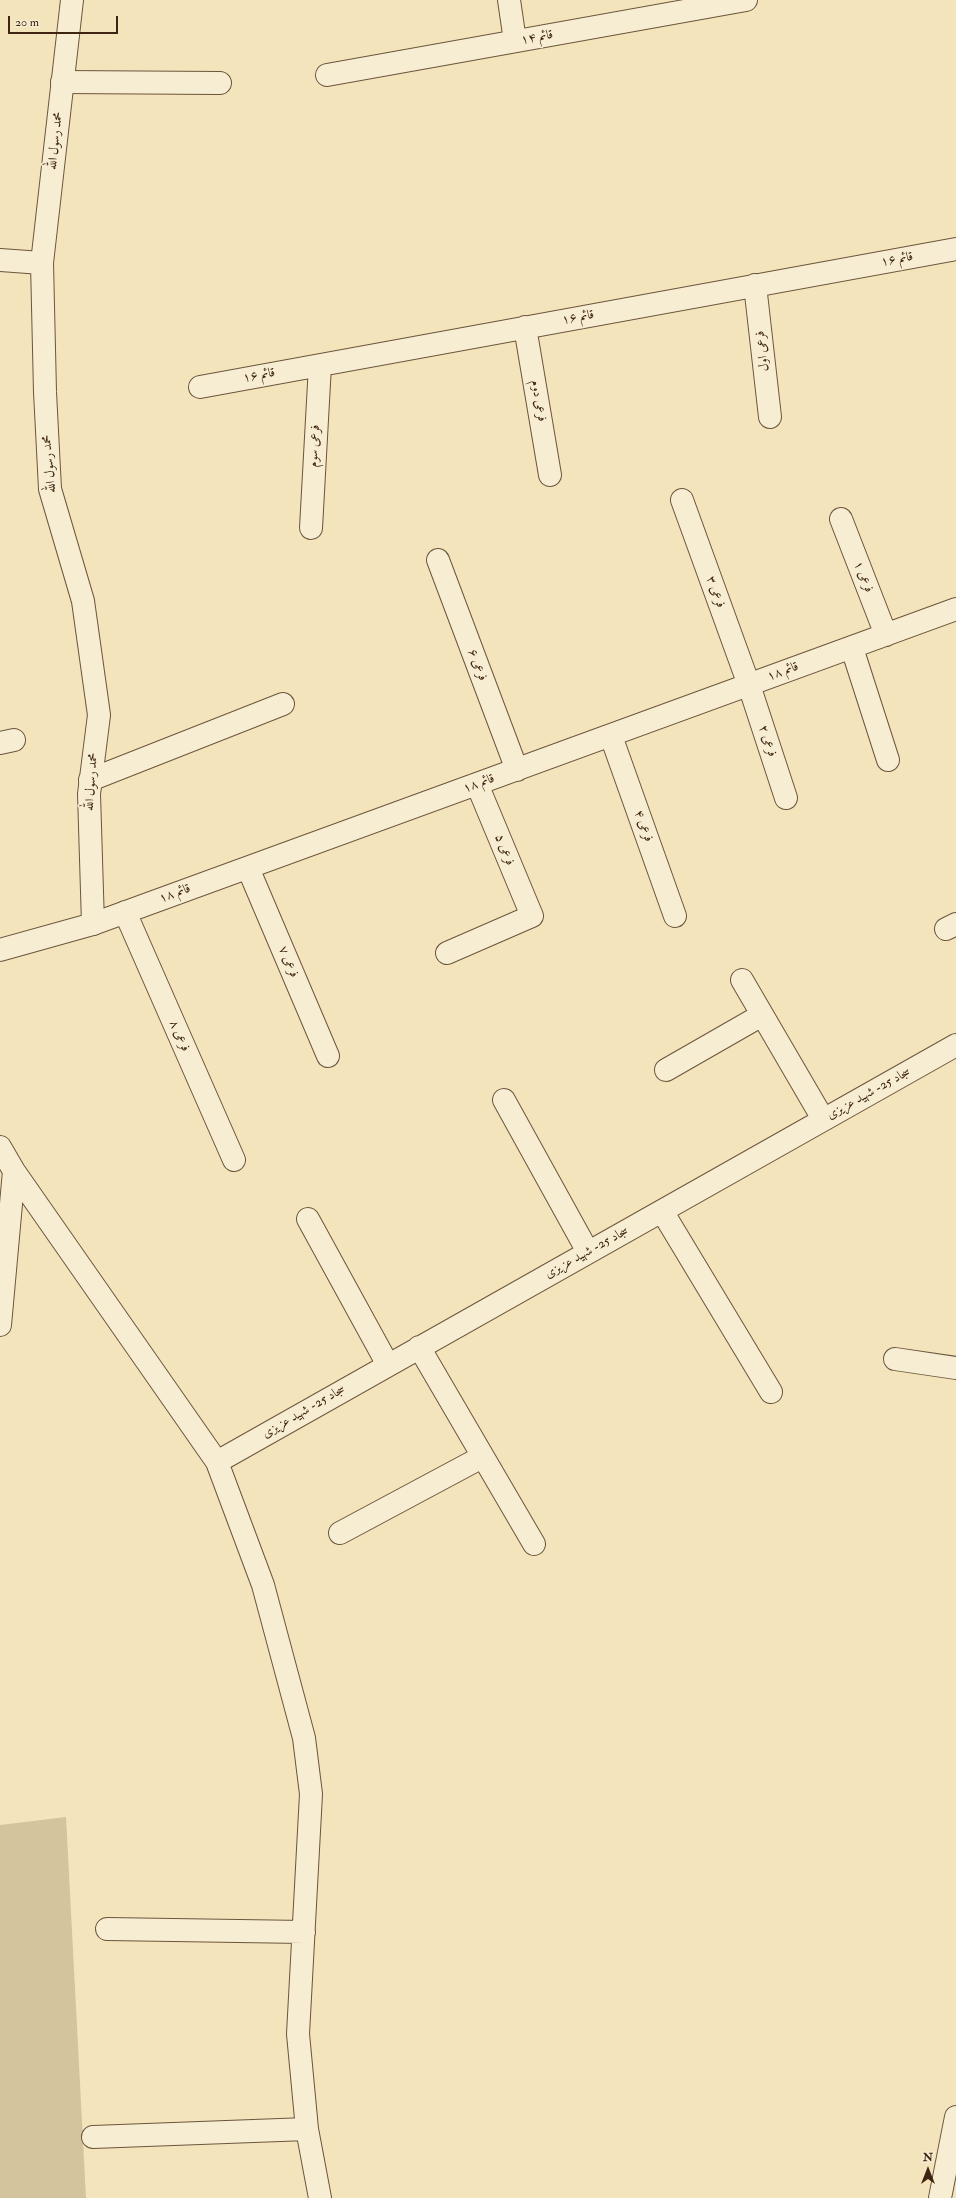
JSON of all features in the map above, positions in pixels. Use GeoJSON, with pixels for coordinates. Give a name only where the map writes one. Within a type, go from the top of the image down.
{"type":"FeatureCollection","features":[{"type":"Feature","properties":{"kind":"street","name":"محمد رسول الله"},"geometry":{"type":"LineString","coordinates":[[72,0],[42,263],[45,392],[50,488],[83,601],[98,715],[89,794],[93,924]]}},
{"type":"Feature","properties":{"kind":"street"},"geometry":{"type":"LineString","coordinates":[[509,0],[515,41]]}},
{"type":"Feature","properties":{"kind":"street","name":"قائم ۱۴"},"geometry":{"type":"LineString","coordinates":[[327,75],[746,0]]}},
{"type":"Feature","properties":{"kind":"street"},"geometry":{"type":"LineString","coordinates":[[62,82],[220,84]]}},
{"type":"Feature","properties":{"kind":"street","name":"قائم ۱۶"},"geometry":{"type":"LineString","coordinates":[[200,387],[956,249]]}},
{"type":"Feature","properties":{"kind":"street"},"geometry":{"type":"LineString","coordinates":[[0,260],[42,263]]}},
{"type":"Feature","properties":{"kind":"street","name":"فرعی اول"},"geometry":{"type":"LineString","coordinates":[[755,285],[770,416]]}},
{"type":"Feature","properties":{"kind":"street","name":"فرعی دوم"},"geometry":{"type":"LineString","coordinates":[[525,328],[550,475]]}},
{"type":"Feature","properties":{"kind":"street","name":"فرعی سوم"},"geometry":{"type":"LineString","coordinates":[[311,528],[320,365]]}},
{"type":"Feature","properties":{"kind":"street","name":"فرعی ۳"},"geometry":{"type":"LineString","coordinates":[[682,500],[749,685]]}},
{"type":"Feature","properties":{"kind":"street","name":"فرعی ۱"},"geometry":{"type":"LineString","coordinates":[[841,519],[886,635]]}},
{"type":"Feature","properties":{"kind":"street","name":"فرعی ۶"},"geometry":{"type":"LineString","coordinates":[[438,560],[517,770]]}},
{"type":"Feature","properties":{"kind":"street","name":"قائم ۱۸"},"geometry":{"type":"LineString","coordinates":[[0,950],[93,924],[956,610]]}},
{"type":"Feature","properties":{"kind":"street"},"geometry":{"type":"LineString","coordinates":[[852,648],[888,760]]}},
{"type":"Feature","properties":{"kind":"street","name":"فرعی ۲"},"geometry":{"type":"LineString","coordinates":[[749,685],[786,798]]}},
{"type":"Feature","properties":{"kind":"street"},"geometry":{"type":"LineString","coordinates":[[90,780],[283,704]]}},
{"type":"Feature","properties":{"kind":"street","name":"فرعی ۴"},"geometry":{"type":"LineString","coordinates":[[611,736],[675,916]]}},
{"type":"Feature","properties":{"kind":"street","name":"فرعی ۵"},"geometry":{"type":"LineString","coordinates":[[447,953],[532,916],[477,784]]}},
{"type":"Feature","properties":{"kind":"street","name":"فرعی ۷"},"geometry":{"type":"LineString","coordinates":[[248,868],[328,1056]]}},
{"type":"Feature","properties":{"kind":"street","name":"فرعی ۸"},"geometry":{"type":"LineString","coordinates":[[125,912],[234,1160]]}},
{"type":"Feature","properties":{"kind":"street"},"geometry":{"type":"LineString","coordinates":[[742,980],[823,1119]]}},
{"type":"Feature","properties":{"kind":"street"},"geometry":{"type":"LineString","coordinates":[[666,1070],[762,1015]]}},
{"type":"Feature","properties":{"kind":"street","name":"سجاد 25- شهید عزیزی"},"geometry":{"type":"LineString","coordinates":[[217,1462],[956,1044]]}},
{"type":"Feature","properties":{"kind":"street"},"geometry":{"type":"LineString","coordinates":[[504,1100],[588,1252]]}},
{"type":"Feature","properties":{"kind":"street"},"geometry":{"type":"LineString","coordinates":[[0,1147],[14,1170],[217,1462],[263,1585],[304,1738],[312,1794],[298,2034],[307,2129],[320,2198]]}},
{"type":"Feature","properties":{"kind":"street"},"geometry":{"type":"LineString","coordinates":[[0,1325],[14,1170]]}},
{"type":"Feature","properties":{"kind":"street"},"geometry":{"type":"LineString","coordinates":[[662,1211],[772,1392]]}},
{"type":"Feature","properties":{"kind":"street"},"geometry":{"type":"LineString","coordinates":[[308,1219],[388,1364]]}},
{"type":"Feature","properties":{"kind":"street"},"geometry":{"type":"LineString","coordinates":[[419,1347],[534,1544]]}},
{"type":"Feature","properties":{"kind":"street"},"geometry":{"type":"LineString","coordinates":[[896,1359],[956,1368]]}},
{"type":"Feature","properties":{"kind":"street"},"geometry":{"type":"LineString","coordinates":[[340,1534],[482,1457]]}},
{"type":"Feature","properties":{"kind":"street"},"geometry":{"type":"LineString","coordinates":[[107,1929],[304,1932]]}},
{"type":"Feature","properties":{"kind":"street"},"geometry":{"type":"LineString","coordinates":[[940,2198],[954,2140],[956,2117]]}},
{"type":"Feature","properties":{"kind":"street"},"geometry":{"type":"LineString","coordinates":[[93,2137],[307,2129]]}},
{"type":"Feature","properties":{"kind":"shaded area"},"geometry":{"type":"Polygon","coordinates":[[[66,1817],[86,2198],[0,2198],[0,1825],[66,1817]]]}}]}
